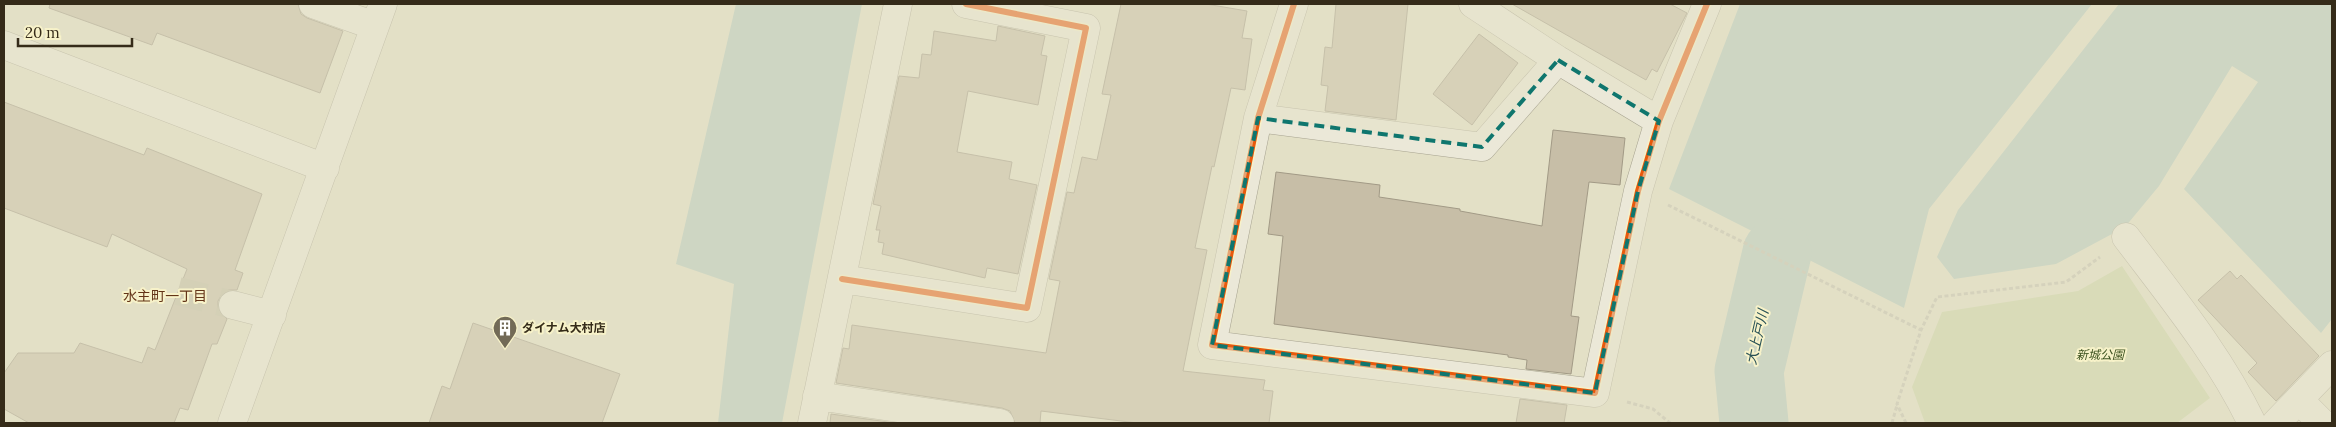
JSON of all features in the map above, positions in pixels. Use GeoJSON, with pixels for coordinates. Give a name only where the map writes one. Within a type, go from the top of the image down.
{"type":"FeatureCollection","features":[{"type":"Feature","properties":{"kind":"street"},"geometry":{"type":"LineString","coordinates":[[232,423],[379,15],[313,4]]}},
{"type":"Feature","properties":{"kind":"street"},"geometry":{"type":"LineString","coordinates":[[812,423],[898,4]]}},
{"type":"Feature","properties":{"kind":"street"},"geometry":{"type":"LineString","coordinates":[[842,279],[1027,308],[1086,28],[966,4]]}},
{"type":"Feature","properties":{"kind":"street"},"geometry":{"type":"LineString","coordinates":[[1294,4],[1258,118],[1212,345],[1595,393],[1638,191],[1660,121],[1707,4]]}},
{"type":"Feature","properties":{"kind":"street"},"geometry":{"type":"LineString","coordinates":[[1473,4],[1558,60],[1660,121]]}},
{"type":"Feature","properties":{"kind":"street"},"geometry":{"type":"LineString","coordinates":[[4,45],[325,168]]}},
{"type":"Feature","properties":{"kind":"street"},"geometry":{"type":"LineString","coordinates":[[1258,118],[1482,147],[1558,60]]}},
{"type":"Feature","properties":{"kind":"street"},"geometry":{"type":"LineString","coordinates":[[2126,238],[2209,346],[2236,389],[2252,423]]}},
{"type":"Feature","properties":{"kind":"street"},"geometry":{"type":"LineString","coordinates":[[233,305],[272,315]]}},
{"type":"Feature","properties":{"kind":"street"},"geometry":{"type":"LineString","coordinates":[[2276,423],[2332,365]]}},
{"type":"Feature","properties":{"kind":"street"},"geometry":{"type":"LineString","coordinates":[[817,396],[1000,423]]}},
{"type":"Feature","properties":{"kind":"street"},"geometry":{"type":"LineString","coordinates":[[2299,400],[2322,423]]}},
{"type":"Feature","properties":{"kind":"path"},"geometry":{"type":"LineString","coordinates":[[1665,204],[1921,330]]}},
{"type":"Feature","properties":{"kind":"path"},"geometry":{"type":"LineString","coordinates":[[1892,423],[1921,330],[1937,297],[2066,282],[2126,238]]}},
{"type":"Feature","properties":{"kind":"path"},"geometry":{"type":"LineString","coordinates":[[1595,393],[1652,409],[1670,423]]}},
{"type":"Feature","properties":{"kind":"path"},"geometry":{"type":"LineString","coordinates":[[1897,404],[1906,423]]}},
{"type":"Feature","properties":{"kind":"highlighted area"},"geometry":{"type":"Polygon","coordinates":[[[1558,60],[1659,121],[1638,191],[1595,393],[1212,345],[1258,118],[1482,147],[1558,60]]]}},
{"type":"Feature","properties":{"kind":"green space","name":"新城公園"},"geometry":{"type":"Polygon","coordinates":[[[2122,266],[2210,398],[2177,423],[1925,423],[1912,387],[1942,312],[2078,291],[2122,266]]]}},
{"type":"Feature","properties":{"kind":"shaded area"},"geometry":{"type":"Polygon","coordinates":[[[736,4],[862,4],[782,423],[718,423],[734,284],[676,264],[736,4]]]}},
{"type":"Feature","properties":{"kind":"shaded area"},"geometry":{"type":"Polygon","coordinates":[[[1740,4],[2092,4],[1929,209],[1904,308],[1669,189],[1740,4]]]}},
{"type":"Feature","properties":{"kind":"shaded area"},"geometry":{"type":"Polygon","coordinates":[[[2119,4],[2332,4],[2332,319],[2321,333],[2184,189],[2258,82],[2232,66],[2159,186],[2125,227],[2056,264],[1954,279],[1937,257],[1958,210],[2119,4]]]}},
{"type":"Feature","properties":{"kind":"building"},"geometry":{"type":"Polygon","coordinates":[[[50,4],[298,4],[301,14],[307,18],[343,31],[320,93],[157,33],[152,45],[49,8],[50,4]]]}},
{"type":"Feature","properties":{"kind":"building"},"geometry":{"type":"Polygon","coordinates":[[[1121,4],[1206,4],[1247,11],[1242,38],[1252,39],[1245,90],[1231,88],[1214,167],[1212,166],[1195,248],[1207,250],[1183,371],[1265,380],[1263,390],[1273,391],[1269,423],[1137,423],[1041,411],[1040,423],[1015,423],[1010,411],[1002,408],[836,383],[843,348],[849,349],[852,325],[1046,353],[1060,281],[1049,279],[1067,192],[1074,193],[1082,157],[1097,160],[1111,95],[1102,94],[1121,4]]]}},
{"type":"Feature","properties":{"kind":"building"},"geometry":{"type":"Polygon","coordinates":[[[1336,4],[1408,4],[1396,120],[1325,111],[1328,86],[1321,85],[1325,47],[1332,48],[1336,4]]]}},
{"type":"Feature","properties":{"kind":"building"},"geometry":{"type":"Polygon","coordinates":[[[1512,4],[1670,4],[1687,13],[1657,72],[1652,69],[1646,80],[1512,4]]]}},
{"type":"Feature","properties":{"kind":"building"},"geometry":{"type":"Polygon","coordinates":[[[998,26],[1045,36],[1041,55],[1047,56],[1038,105],[968,91],[957,152],[1012,162],[1009,179],[1037,185],[1018,274],[987,268],[985,278],[882,254],[884,243],[878,242],[880,230],[876,230],[881,206],[873,204],[899,76],[919,78],[922,54],[931,55],[934,31],[996,41],[998,26]]]}},
{"type":"Feature","properties":{"kind":"building"},"geometry":{"type":"Polygon","coordinates":[[[1479,34],[1518,63],[1472,125],[1433,94],[1479,34]]]}},
{"type":"Feature","properties":{"kind":"building"},"geometry":{"type":"Polygon","coordinates":[[[4,102],[144,155],[147,148],[262,194],[235,270],[243,273],[237,290],[228,290],[222,294],[218,301],[218,310],[227,319],[217,344],[212,344],[188,410],[180,408],[174,423],[29,423],[4,409],[4,373],[18,353],[74,353],[80,343],[142,363],[148,347],[155,350],[187,269],[112,234],[107,247],[4,208],[4,102]]]}},
{"type":"Feature","properties":{"kind":"building"},"geometry":{"type":"Polygon","coordinates":[[[1553,130],[1625,138],[1620,185],[1589,182],[1571,316],[1579,317],[1571,374],[1526,369],[1527,360],[1508,357],[1508,355],[1274,324],[1283,236],[1268,234],[1276,172],[1380,185],[1379,197],[1460,209],[1460,211],[1542,226],[1553,130]]]}},
{"type":"Feature","properties":{"kind":"building"},"geometry":{"type":"Polygon","coordinates":[[[2230,271],[2237,279],[2241,275],[2319,356],[2276,401],[2248,372],[2257,363],[2198,300],[2230,271]]]}},
{"type":"Feature","properties":{"kind":"building","name":"ダイナム大村店"},"geometry":{"type":"Polygon","coordinates":[[[473,323],[620,374],[602,423],[429,423],[442,386],[450,389],[473,323]]]}},
{"type":"Feature","properties":{"kind":"building"},"geometry":{"type":"Polygon","coordinates":[[[1520,399],[1567,405],[1564,423],[1516,423],[1520,399]]]}},
{"type":"Feature","properties":{"kind":"building"},"geometry":{"type":"Polygon","coordinates":[[[831,414],[895,423],[830,423],[831,414]]]}},
{"type":"Feature","properties":{"kind":"waterway","name":"大上戸川"},"geometry":{"type":"LineString","coordinates":[[1754,423],[1749,371],[1777,253]]}},
{"type":"Feature","properties":{"kind":"tunnel"},"geometry":{"type":"LineString","coordinates":[[178,291],[233,305]]}},
{"type":"Feature","properties":{"kind":"cycle path"},"geometry":{"type":"LineString","coordinates":[[842,279],[1027,308],[1086,28],[966,4]]}},
{"type":"Feature","properties":{"kind":"cycle path"},"geometry":{"type":"LineString","coordinates":[[1294,4],[1258,118],[1212,345],[1595,393],[1638,191],[1659,121],[1707,4]]}},
{"type":"Feature","properties":{"kind":"place","name":"ダイナム大村店"},"geometry":{"type":"Point","coordinates":[505,349]}},
{"type":"Feature","properties":{"kind":"district","name":"水主町一丁目"},"geometry":{"type":"Point","coordinates":[165,296]}}]}
